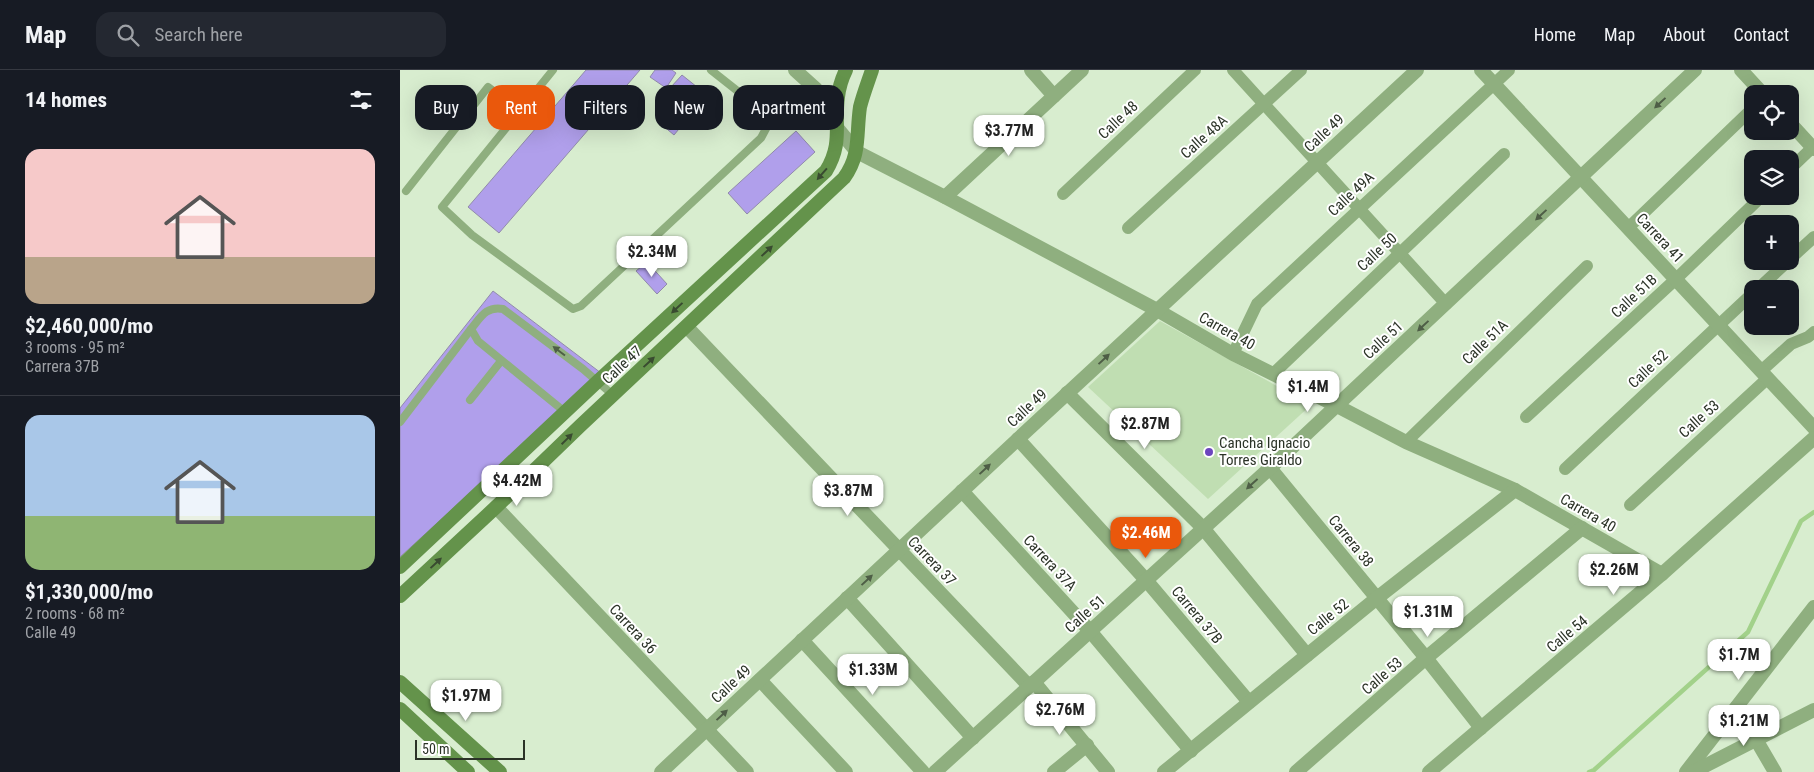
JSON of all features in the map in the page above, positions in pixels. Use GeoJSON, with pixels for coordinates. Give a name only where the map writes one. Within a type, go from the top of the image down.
{"type":"FeatureCollection","features":[{"type":"Feature","properties":{"kind":"main road","name":"Calle 47"},"geometry":{"type":"LineString","coordinates":[[842,85],[846,70]]}},
{"type":"Feature","properties":{"kind":"main road"},"geometry":{"type":"LineString","coordinates":[[857,152],[860,107],[872,70]]}},
{"type":"Feature","properties":{"kind":"main road","name":"Calle 47"},"geometry":{"type":"LineString","coordinates":[[400,567],[598,381],[820,177],[826,171],[834,154],[838,130]]}},
{"type":"Feature","properties":{"kind":"main road","name":"Calle 47"},"geometry":{"type":"LineString","coordinates":[[400,596],[844,178],[851,169],[857,152]]}},
{"type":"Feature","properties":{"kind":"main road"},"geometry":{"type":"LineString","coordinates":[[400,682],[500,772]]}},
{"type":"Feature","properties":{"kind":"main road"},"geometry":{"type":"LineString","coordinates":[[400,709],[468,772]]}},
{"type":"Feature","properties":{"kind":"street"},"geometry":{"type":"LineString","coordinates":[[796,70],[812,85]]}},
{"type":"Feature","properties":{"kind":"street"},"geometry":{"type":"LineString","coordinates":[[1031,70],[1054,96]]}},
{"type":"Feature","properties":{"kind":"street"},"geometry":{"type":"LineString","coordinates":[[945,197],[1082,70]]}},
{"type":"Feature","properties":{"kind":"street","name":"Calle 48"},"geometry":{"type":"LineString","coordinates":[[1063,194],[1195,70]]}},
{"type":"Feature","properties":{"kind":"street"},"geometry":{"type":"LineString","coordinates":[[1232,70],[1446,304]]}},
{"type":"Feature","properties":{"kind":"street","name":"Calle 48A"},"geometry":{"type":"LineString","coordinates":[[1128,228],[1301,70]]}},
{"type":"Feature","properties":{"kind":"street","name":"Calle 49"},"geometry":{"type":"LineString","coordinates":[[661,772],[1417,70]]}},
{"type":"Feature","properties":{"kind":"street","name":"Carrera 41"},"geometry":{"type":"LineString","coordinates":[[1481,70],[1814,428]]}},
{"type":"Feature","properties":{"kind":"street","name":"Calle 49A"},"geometry":{"type":"LineString","coordinates":[[1233,354],[1257,304],[1508,70]]}},
{"type":"Feature","properties":{"kind":"street","name":"Calle 51"},"geometry":{"type":"LineString","coordinates":[[935,772],[1270,468],[1695,70]]}},
{"type":"Feature","properties":{"kind":"street"},"geometry":{"type":"LineString","coordinates":[[1741,70],[1755,85]]}},
{"type":"Feature","properties":{"kind":"street"},"geometry":{"type":"LineString","coordinates":[[1628,228],[1744,117]]}},
{"type":"Feature","properties":{"kind":"street"},"geometry":{"type":"LineString","coordinates":[[839,130],[857,152]]}},
{"type":"Feature","properties":{"kind":"street"},"geometry":{"type":"LineString","coordinates":[[1799,133],[1813,148],[1799,161]]}},
{"type":"Feature","properties":{"kind":"street","name":"Carrera 40"},"geometry":{"type":"LineString","coordinates":[[857,152],[1157,310],[1233,354],[1406,442],[1515,490],[1662,574]]}},
{"type":"Feature","properties":{"kind":"street","name":"Calle 50"},"geometry":{"type":"LineString","coordinates":[[1272,374],[1504,154]]}},
{"type":"Feature","properties":{"kind":"street","name":"Calle 51B"},"geometry":{"type":"LineString","coordinates":[[1526,417],[1676,279],[1753,205]]}},
{"type":"Feature","properties":{"kind":"street"},"geometry":{"type":"LineString","coordinates":[[1799,251],[1814,237]]}},
{"type":"Feature","properties":{"kind":"street","name":"Calle 51A"},"geometry":{"type":"LineString","coordinates":[[1406,442],[1588,266]]}},
{"type":"Feature","properties":{"kind":"street"},"geometry":{"type":"LineString","coordinates":[[1768,280],[1778,270]]}},
{"type":"Feature","properties":{"kind":"street","name":"Calle 52"},"geometry":{"type":"LineString","coordinates":[[1566,469],[1744,301]]}},
{"type":"Feature","properties":{"kind":"street","name":"Carrera 37"},"geometry":{"type":"LineString","coordinates":[[687,327],[899,550],[1032,684],[1108,772]]}},
{"type":"Feature","properties":{"kind":"street","name":"Calle 53"},"geometry":{"type":"LineString","coordinates":[[1630,504],[1765,374],[1791,344],[1808,337],[1814,332]]}},
{"type":"Feature","properties":{"kind":"street"},"geometry":{"type":"LineString","coordinates":[[1067,393],[1203,528],[1307,655]]}},
{"type":"Feature","properties":{"kind":"street","name":"Calle 54"},"geometry":{"type":"LineString","coordinates":[[1429,772],[1662,574],[1814,438]]}},
{"type":"Feature","properties":{"kind":"street","name":"Carrera 37B"},"geometry":{"type":"LineString","coordinates":[[1018,439],[1146,580],[1249,702]]}},
{"type":"Feature","properties":{"kind":"street","name":"Carrera 38"},"geometry":{"type":"LineString","coordinates":[[1270,468],[1481,728]]}},
{"type":"Feature","properties":{"kind":"street","name":"Calle 52"},"geometry":{"type":"LineString","coordinates":[[1164,772],[1377,598],[1515,490]]}},
{"type":"Feature","properties":{"kind":"street","name":"Carrera 37A"},"geometry":{"type":"LineString","coordinates":[[962,491],[1090,631],[1191,751]]}},
{"type":"Feature","properties":{"kind":"street","name":"Carrera 36"},"geometry":{"type":"LineString","coordinates":[[496,507],[747,772]]}},
{"type":"Feature","properties":{"kind":"street","name":"Calle 53"},"geometry":{"type":"LineString","coordinates":[[1296,772],[1426,658],[1582,528]]}},
{"type":"Feature","properties":{"kind":"street"},"geometry":{"type":"LineString","coordinates":[[847,598],[972,738]]}},
{"type":"Feature","properties":{"kind":"street"},"geometry":{"type":"LineString","coordinates":[[1686,772],[1814,607]]}},
{"type":"Feature","properties":{"kind":"street"},"geometry":{"type":"LineString","coordinates":[[802,640],[923,772]]}},
{"type":"Feature","properties":{"kind":"street"},"geometry":{"type":"LineString","coordinates":[[760,680],[846,772]]}},
{"type":"Feature","properties":{"kind":"street"},"geometry":{"type":"LineString","coordinates":[[1737,707],[1775,772]]}},
{"type":"Feature","properties":{"kind":"street"},"geometry":{"type":"LineString","coordinates":[[1693,772],[1814,710]]}},
{"type":"Feature","properties":{"kind":"street"},"geometry":{"type":"LineString","coordinates":[[1054,772],[1086,745]]}},
{"type":"Feature","properties":{"kind":"lane"},"geometry":{"type":"LineString","coordinates":[[540,85],[553,70]]}},
{"type":"Feature","properties":{"kind":"lane"},"geometry":{"type":"LineString","coordinates":[[503,130],[442,207],[472,235],[573,309],[582,306],[761,138],[769,123],[768,115],[711,70]]}},
{"type":"Feature","properties":{"kind":"lane"},"geometry":{"type":"LineString","coordinates":[[406,190],[487,88]]}},
{"type":"Feature","properties":{"kind":"lane"},"geometry":{"type":"LineString","coordinates":[[400,422],[485,312],[494,308],[503,309],[598,381],[613,395]]}},
{"type":"Feature","properties":{"kind":"lane"},"geometry":{"type":"LineString","coordinates":[[471,329],[478,341],[565,412]]}},
{"type":"Feature","properties":{"kind":"lane"},"geometry":{"type":"LineString","coordinates":[[470,400],[501,360]]}},
{"type":"Feature","properties":{"kind":"green space","name":"Cancha Ignacio Torres Giraldo"},"geometry":{"type":"Polygon","coordinates":[[[1160,321],[1311,405],[1208,499],[1088,387],[1160,321]]]}},
{"type":"Feature","properties":{"kind":"building"},"geometry":{"type":"Polygon","coordinates":[[[586,70],[640,70],[627,85],[573,85],[586,70]]]}},
{"type":"Feature","properties":{"kind":"building"},"geometry":{"type":"Polygon","coordinates":[[[655,70],[672,70],[676,73],[668,85],[662,85],[650,77],[655,70]]]}},
{"type":"Feature","properties":{"kind":"building"},"geometry":{"type":"Polygon","coordinates":[[[682,75],[694,85],[673,85],[682,75]]]}},
{"type":"Feature","properties":{"kind":"building"},"geometry":{"type":"Polygon","coordinates":[[[565,94],[565,130],[588,130],[499,233],[468,207],[534,130],[555,130],[555,106],[565,94]]]}},
{"type":"Feature","properties":{"kind":"building"},"geometry":{"type":"Polygon","coordinates":[[[668,130],[678,130],[674,135],[668,130]]]}},
{"type":"Feature","properties":{"kind":"building"},"geometry":{"type":"Polygon","coordinates":[[[796,131],[815,152],[747,214],[728,193],[796,131]]]}},
{"type":"Feature","properties":{"kind":"building"},"geometry":{"type":"Polygon","coordinates":[[[647,262],[667,284],[657,294],[636,271],[647,262]]]}},
{"type":"Feature","properties":{"kind":"building"},"geometry":{"type":"Polygon","coordinates":[[[493,291],[601,373],[400,557],[400,408],[493,291]]]}},
{"type":"Feature","properties":{"kind":"waterway"},"geometry":{"type":"LineString","coordinates":[[1589,772],[1594,770],[1748,632],[1801,521],[1814,512]]}},
{"type":"Feature","properties":{"kind":"place","name":"Cancha Ignacio Torres Giraldo"},"geometry":{"type":"Point","coordinates":[1209,452]}}]}
